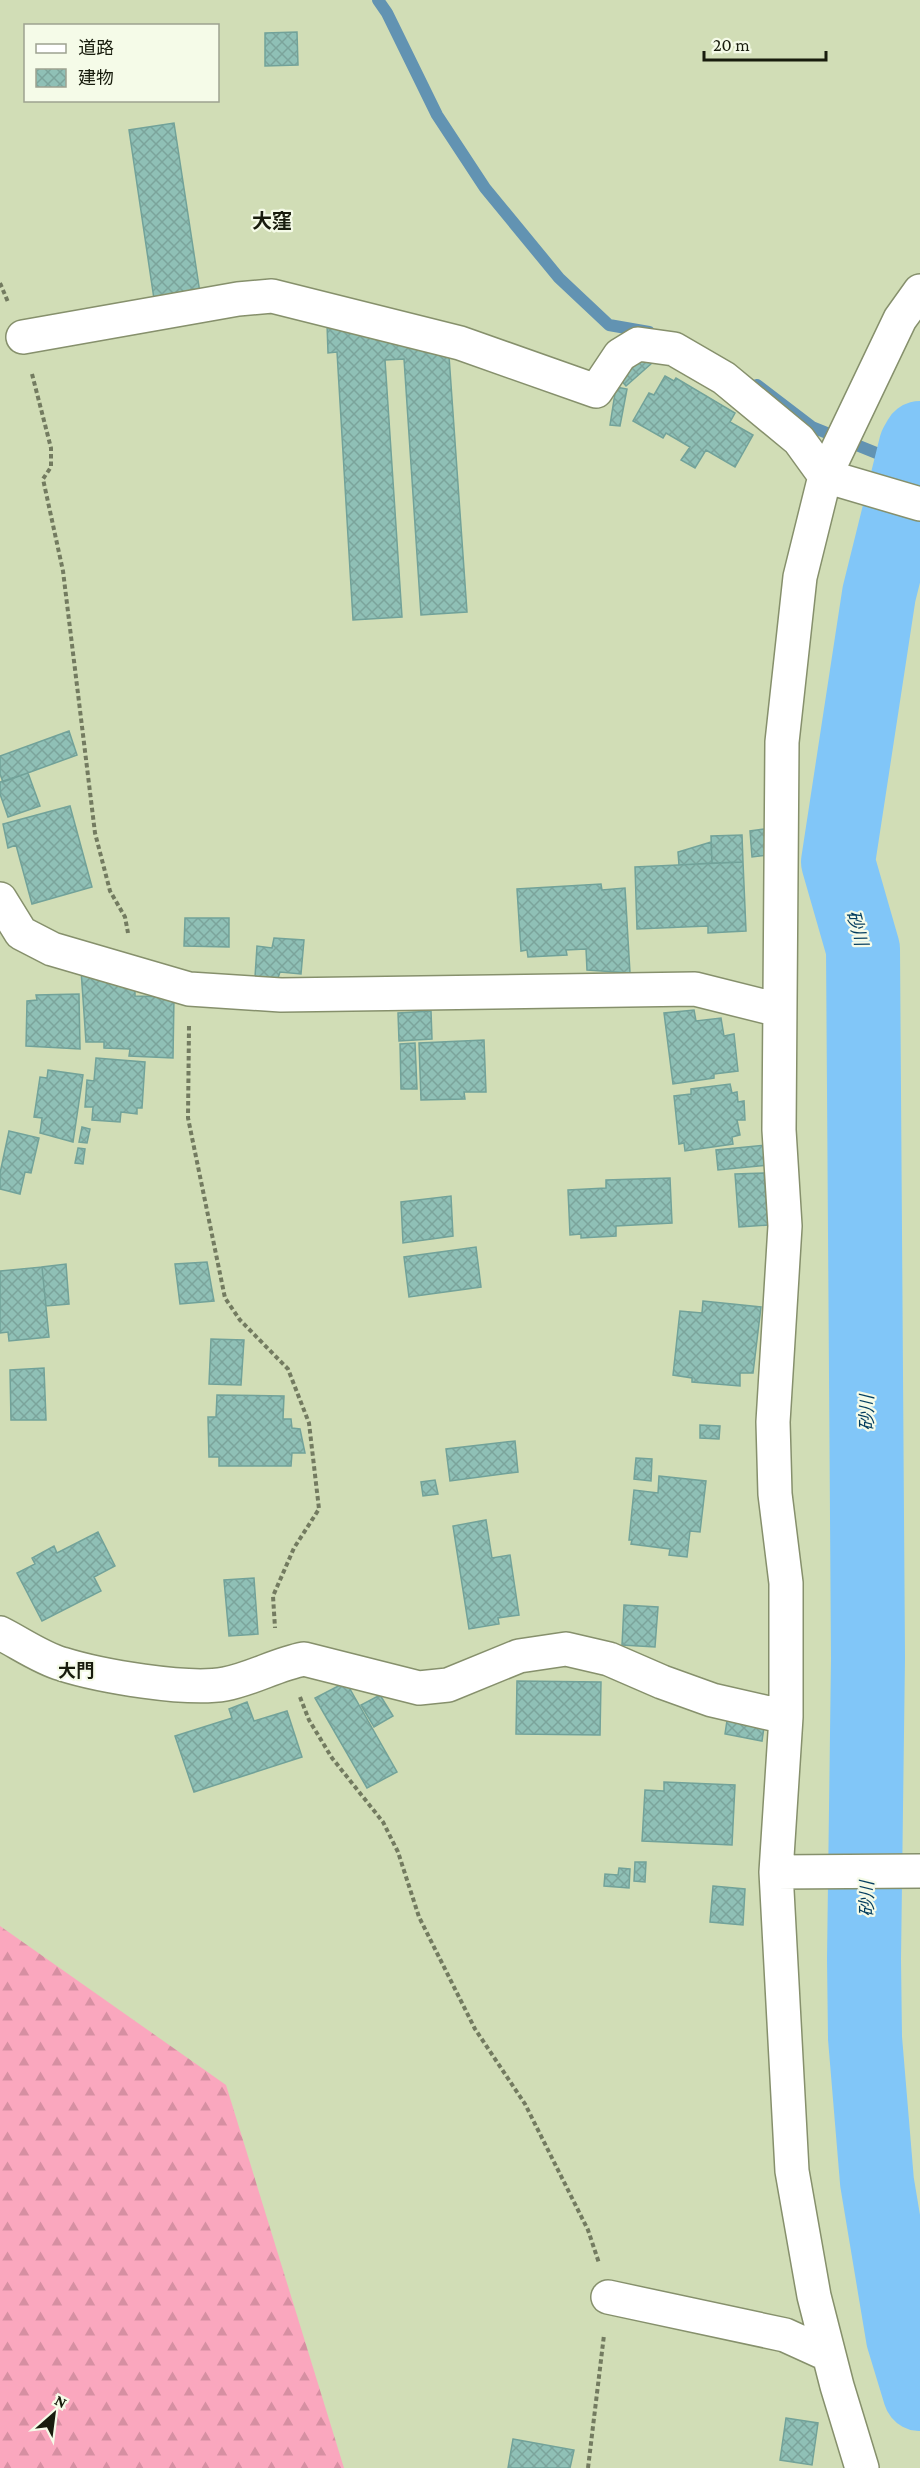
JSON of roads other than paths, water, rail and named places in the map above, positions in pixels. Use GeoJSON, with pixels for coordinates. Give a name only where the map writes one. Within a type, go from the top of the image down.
{"type":"FeatureCollection","features":[{"type":"Feature","properties":{"kind":"street"},"geometry":{"type":"LineString","coordinates":[[862,2468],[814,2296],[792,2171],[785,1871],[786,1583],[775,1494],[773,1422],[785,1226],[779,1130],[782,742],[800,578],[837,459],[900,319],[920,291]]}},
{"type":"Feature","properties":{"kind":"street"},"geometry":{"type":"LineString","coordinates":[[23,337],[238,299],[272,296],[460,343],[596,391],[620,355],[638,344],[674,349],[724,378],[798,440],[920,504]]}},
{"type":"Feature","properties":{"kind":"street"},"geometry":{"type":"LineString","coordinates":[[0,899],[21,933],[52,949],[189,989],[281,995],[695,989],[780,1010]]}},
{"type":"Feature","properties":{"kind":"street"},"geometry":{"type":"LineString","coordinates":[[0,1633],[60,1664],[185,1685],[226,1684],[304,1659],[419,1688],[447,1684],[519,1656],[566,1649],[609,1659],[712,1700],[786,1717]]}},
{"type":"Feature","properties":{"kind":"street"},"geometry":{"type":"LineString","coordinates":[[785,1871],[920,1871]]}},
{"type":"Feature","properties":{"kind":"street"},"geometry":{"type":"LineString","coordinates":[[608,2297],[786,2335],[829,2355]]}},
{"type":"Feature","properties":{"kind":"waterway"},"geometry":{"type":"LineString","coordinates":[[378,0],[387,13],[437,115],[485,188],[559,278],[609,325],[649,332]]}},
{"type":"Feature","properties":{"kind":"waterway"},"geometry":{"type":"LineString","coordinates":[[757,385],[812,427],[911,467]]}},
{"type":"Feature","properties":{"kind":"waterway","name":"砂川"},"geometry":{"type":"LineString","coordinates":[[920,438],[916,445],[879,594],[838,862],[863,949],[868,1658],[865,2038],[877,2182],[903,2338],[920,2394]]}},
{"type":"Feature","properties":{"kind":"district","name":"大窪"},"geometry":{"type":"Point","coordinates":[272,221]}},
{"type":"Feature","properties":{"kind":"district","name":"大門"},"geometry":{"type":"Point","coordinates":[76,1671]}}]}
